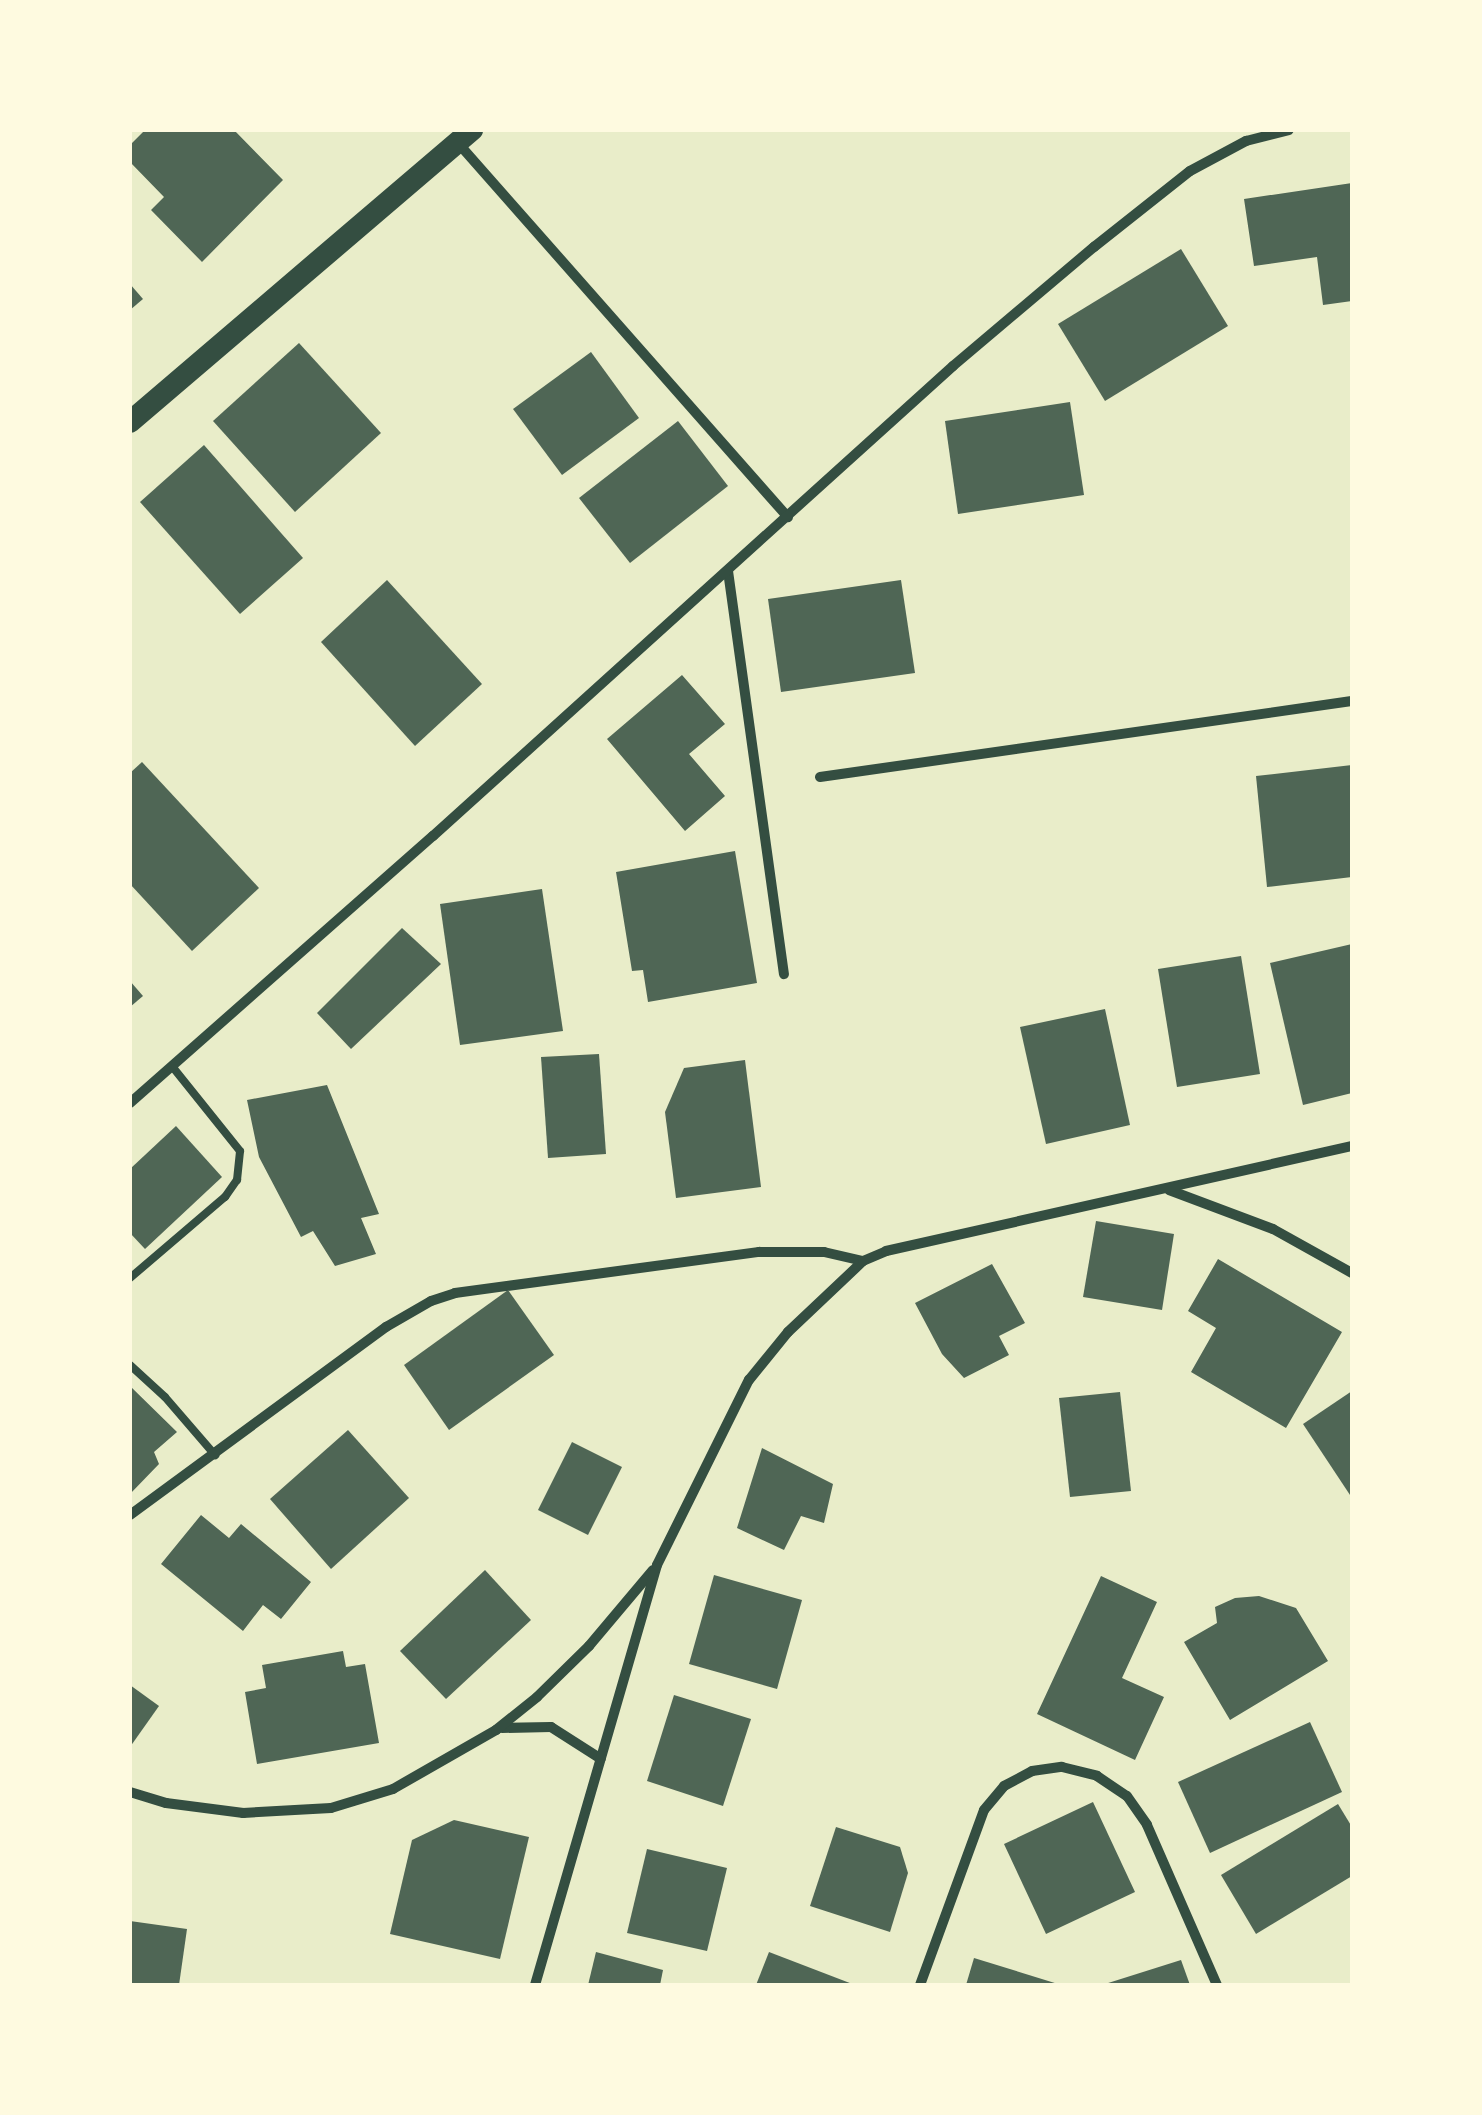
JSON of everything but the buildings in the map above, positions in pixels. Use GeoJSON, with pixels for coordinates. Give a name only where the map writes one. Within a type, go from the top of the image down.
{"type":"FeatureCollection","features":[{"type":"Feature","properties":{"kind":"main road"},"geometry":{"type":"LineString","coordinates":[[130,422],[464,136]]}},
{"type":"Feature","properties":{"kind":"street"},"geometry":{"type":"LineString","coordinates":[[130,1103],[953,366],[1190,172],[1246,141],[1289,130]]}},
{"type":"Feature","properties":{"kind":"street"},"geometry":{"type":"LineString","coordinates":[[464,136],[788,517]]}},
{"type":"Feature","properties":{"kind":"street"},"geometry":{"type":"LineString","coordinates":[[728,571],[784,974]]}},
{"type":"Feature","properties":{"kind":"street"},"geometry":{"type":"LineString","coordinates":[[820,777],[1352,702]]}},
{"type":"Feature","properties":{"kind":"street"},"geometry":{"type":"LineString","coordinates":[[535,1985],[656,1565],[749,1380],[788,1332],[863,1262],[886,1251],[1352,1146]]}},
{"type":"Feature","properties":{"kind":"street"},"geometry":{"type":"LineString","coordinates":[[1168,1190],[1273,1229],[1352,1272]]}},
{"type":"Feature","properties":{"kind":"street"},"geometry":{"type":"LineString","coordinates":[[130,1515],[215,1456],[386,1326],[431,1300],[455,1293],[759,1252],[824,1252],[863,1262]]}},
{"type":"Feature","properties":{"kind":"street"},"geometry":{"type":"LineString","coordinates":[[130,1792],[166,1803],[243,1813],[331,1808],[393,1789],[496,1730],[562,1674],[656,1565]]}},
{"type":"Feature","properties":{"kind":"street"},"geometry":{"type":"LineString","coordinates":[[496,1730],[517,1724],[551,1727],[601,1758]]}},
{"type":"Feature","properties":{"kind":"street"},"geometry":{"type":"LineString","coordinates":[[920,1985],[984,1810],[1004,1786],[1032,1771],[1062,1767],[1097,1776],[1126,1796],[1147,1825],[1217,1985]]}},
{"type":"Feature","properties":{"kind":"lane"},"geometry":{"type":"LineString","coordinates":[[130,1278],[225,1197],[237,1180],[240,1151],[172,1066]]}},
{"type":"Feature","properties":{"kind":"lane"},"geometry":{"type":"LineString","coordinates":[[130,1366],[165,1397],[215,1456]]}}]}
